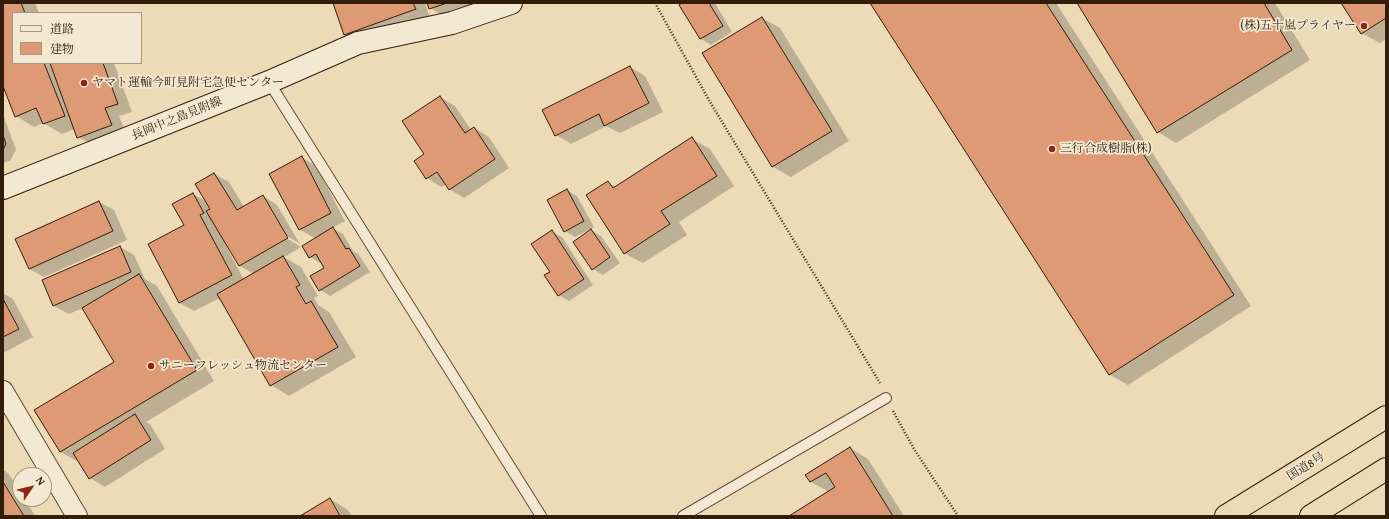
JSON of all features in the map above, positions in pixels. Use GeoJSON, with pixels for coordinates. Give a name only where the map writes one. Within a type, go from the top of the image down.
{"type":"FeatureCollection","features":[{"type":"Feature","properties":{"kind":"highway","name":"国道8号"},"geometry":{"type":"LineString","coordinates":[[1226,516],[1386,417]]}},
{"type":"Feature","properties":{"kind":"highway"},"geometry":{"type":"LineString","coordinates":[[1310,516],[1386,469]]}},
{"type":"Feature","properties":{"kind":"main road","name":"長岡中之島見附線"},"geometry":{"type":"LineString","coordinates":[[3,188],[269,82],[358,43],[452,24],[511,3]]}},
{"type":"Feature","properties":{"kind":"street"},"geometry":{"type":"LineString","coordinates":[[3,391],[77,516]]}},
{"type":"Feature","properties":{"kind":"lane"},"geometry":{"type":"LineString","coordinates":[[269,82],[541,516]]}},
{"type":"Feature","properties":{"kind":"lane"},"geometry":{"type":"LineString","coordinates":[[683,516],[886,398]]}},
{"type":"Feature","properties":{"kind":"path"},"geometry":{"type":"LineString","coordinates":[[654,3],[710,102],[881,384],[886,398],[914,449],[958,516]]}},
{"type":"Feature","properties":{"kind":"building"},"geometry":{"type":"Polygon","coordinates":[[[3,3],[21,3],[25,12],[12,12],[12,64],[44,64],[65,116],[43,124],[36,108],[15,117],[3,86],[3,3]]]}},
{"type":"Feature","properties":{"kind":"building"},"geometry":{"type":"Polygon","coordinates":[[[333,3],[413,3],[416,9],[344,35],[333,3]]]}},
{"type":"Feature","properties":{"kind":"building"},"geometry":{"type":"Polygon","coordinates":[[[427,3],[447,3],[429,9],[427,3]]]}},
{"type":"Feature","properties":{"kind":"building"},"geometry":{"type":"Polygon","coordinates":[[[682,3],[709,3],[723,26],[700,39],[679,5],[682,3]]]}},
{"type":"Feature","properties":{"kind":"building","name":"三行合成樹脂(株)"},"geometry":{"type":"Polygon","coordinates":[[[870,3],[1046,3],[1234,295],[1109,375],[870,3]]]}},
{"type":"Feature","properties":{"kind":"building"},"geometry":{"type":"Polygon","coordinates":[[[1077,3],[1264,3],[1292,50],[1157,133],[1077,3]]]}},
{"type":"Feature","properties":{"kind":"building","name":"(株)五十嵐プライヤー"},"geometry":{"type":"Polygon","coordinates":[[[1341,3],[1386,3],[1386,18],[1361,34],[1341,3]]]}},
{"type":"Feature","properties":{"kind":"building"},"geometry":{"type":"Polygon","coordinates":[[[762,17],[832,131],[772,167],[702,53],[762,17]]]}},
{"type":"Feature","properties":{"kind":"building","name":"ヤマト運輸今町見附宅急便センター"},"geometry":{"type":"Polygon","coordinates":[[[50,64],[103,64],[118,104],[105,108],[112,125],[77,138],[50,64]]]}},
{"type":"Feature","properties":{"kind":"building"},"geometry":{"type":"Polygon","coordinates":[[[630,66],[649,103],[604,126],[599,114],[555,136],[542,110],[630,66]]]}},
{"type":"Feature","properties":{"kind":"building"},"geometry":{"type":"Polygon","coordinates":[[[440,96],[465,133],[474,127],[495,159],[449,190],[437,172],[426,179],[414,161],[424,154],[402,121],[440,96]]]}},
{"type":"Feature","properties":{"kind":"building"},"geometry":{"type":"Polygon","coordinates":[[[3,135],[6,144],[3,150],[3,135]]]}},
{"type":"Feature","properties":{"kind":"building"},"geometry":{"type":"Polygon","coordinates":[[[692,137],[717,176],[661,211],[670,224],[624,254],[586,195],[608,181],[613,188],[692,137]]]}},
{"type":"Feature","properties":{"kind":"building"},"geometry":{"type":"Polygon","coordinates":[[[302,156],[331,213],[299,230],[269,174],[302,156]]]}},
{"type":"Feature","properties":{"kind":"building"},"geometry":{"type":"Polygon","coordinates":[[[214,173],[237,210],[263,195],[288,238],[239,266],[206,211],[210,209],[195,184],[214,173]]]}},
{"type":"Feature","properties":{"kind":"building"},"geometry":{"type":"Polygon","coordinates":[[[567,189],[584,221],[564,232],[547,200],[567,189]]]}},
{"type":"Feature","properties":{"kind":"building"},"geometry":{"type":"Polygon","coordinates":[[[193,193],[204,213],[200,215],[232,275],[179,303],[148,244],[184,225],[172,204],[193,193]]]}},
{"type":"Feature","properties":{"kind":"building"},"geometry":{"type":"Polygon","coordinates":[[[99,201],[113,231],[29,269],[15,239],[99,201]]]}},
{"type":"Feature","properties":{"kind":"building"},"geometry":{"type":"Polygon","coordinates":[[[333,227],[346,249],[349,248],[360,266],[319,291],[310,276],[324,268],[316,254],[309,258],[302,246],[333,227]]]}},
{"type":"Feature","properties":{"kind":"building"},"geometry":{"type":"Polygon","coordinates":[[[591,229],[610,257],[592,270],[573,242],[591,229]]]}},
{"type":"Feature","properties":{"kind":"building"},"geometry":{"type":"Polygon","coordinates":[[[552,230],[584,279],[558,296],[544,275],[550,272],[531,244],[552,230]]]}},
{"type":"Feature","properties":{"kind":"building"},"geometry":{"type":"Polygon","coordinates":[[[120,246],[131,272],[53,306],[42,280],[120,246]]]}},
{"type":"Feature","properties":{"kind":"building"},"geometry":{"type":"Polygon","coordinates":[[[283,256],[300,285],[296,287],[306,304],[311,301],[338,347],[270,386],[217,294],[283,256]]]}},
{"type":"Feature","properties":{"kind":"building","name":"サニーフレッシュ物流センター"},"geometry":{"type":"Polygon","coordinates":[[[139,274],[197,370],[60,452],[34,410],[114,362],[82,308],[139,274]]]}},
{"type":"Feature","properties":{"kind":"building"},"geometry":{"type":"Polygon","coordinates":[[[3,299],[19,329],[3,337],[3,299]]]}},
{"type":"Feature","properties":{"kind":"building"},"geometry":{"type":"Polygon","coordinates":[[[135,414],[151,440],[89,479],[73,453],[135,414]]]}},
{"type":"Feature","properties":{"kind":"building"},"geometry":{"type":"Polygon","coordinates":[[[850,447],[893,516],[789,516],[835,487],[826,473],[810,482],[805,475],[850,447]]]}},
{"type":"Feature","properties":{"kind":"building"},"geometry":{"type":"Polygon","coordinates":[[[3,482],[12,497],[12,507],[18,507],[24,516],[3,516],[3,482]]]}},
{"type":"Feature","properties":{"kind":"building"},"geometry":{"type":"Polygon","coordinates":[[[330,498],[340,516],[300,516],[330,498]]]}},
{"type":"Feature","properties":{"kind":"place","name":"(株)五十嵐プライヤー"},"geometry":{"type":"Point","coordinates":[1364,26]}},
{"type":"Feature","properties":{"kind":"place","name":"ヤマト運輸今町見附宅急便センター"},"geometry":{"type":"Point","coordinates":[84,83]}},
{"type":"Feature","properties":{"kind":"place","name":"三行合成樹脂(株)"},"geometry":{"type":"Point","coordinates":[1052,149]}},
{"type":"Feature","properties":{"kind":"place","name":"サニーフレッシュ物流センター"},"geometry":{"type":"Point","coordinates":[151,366]}}]}
